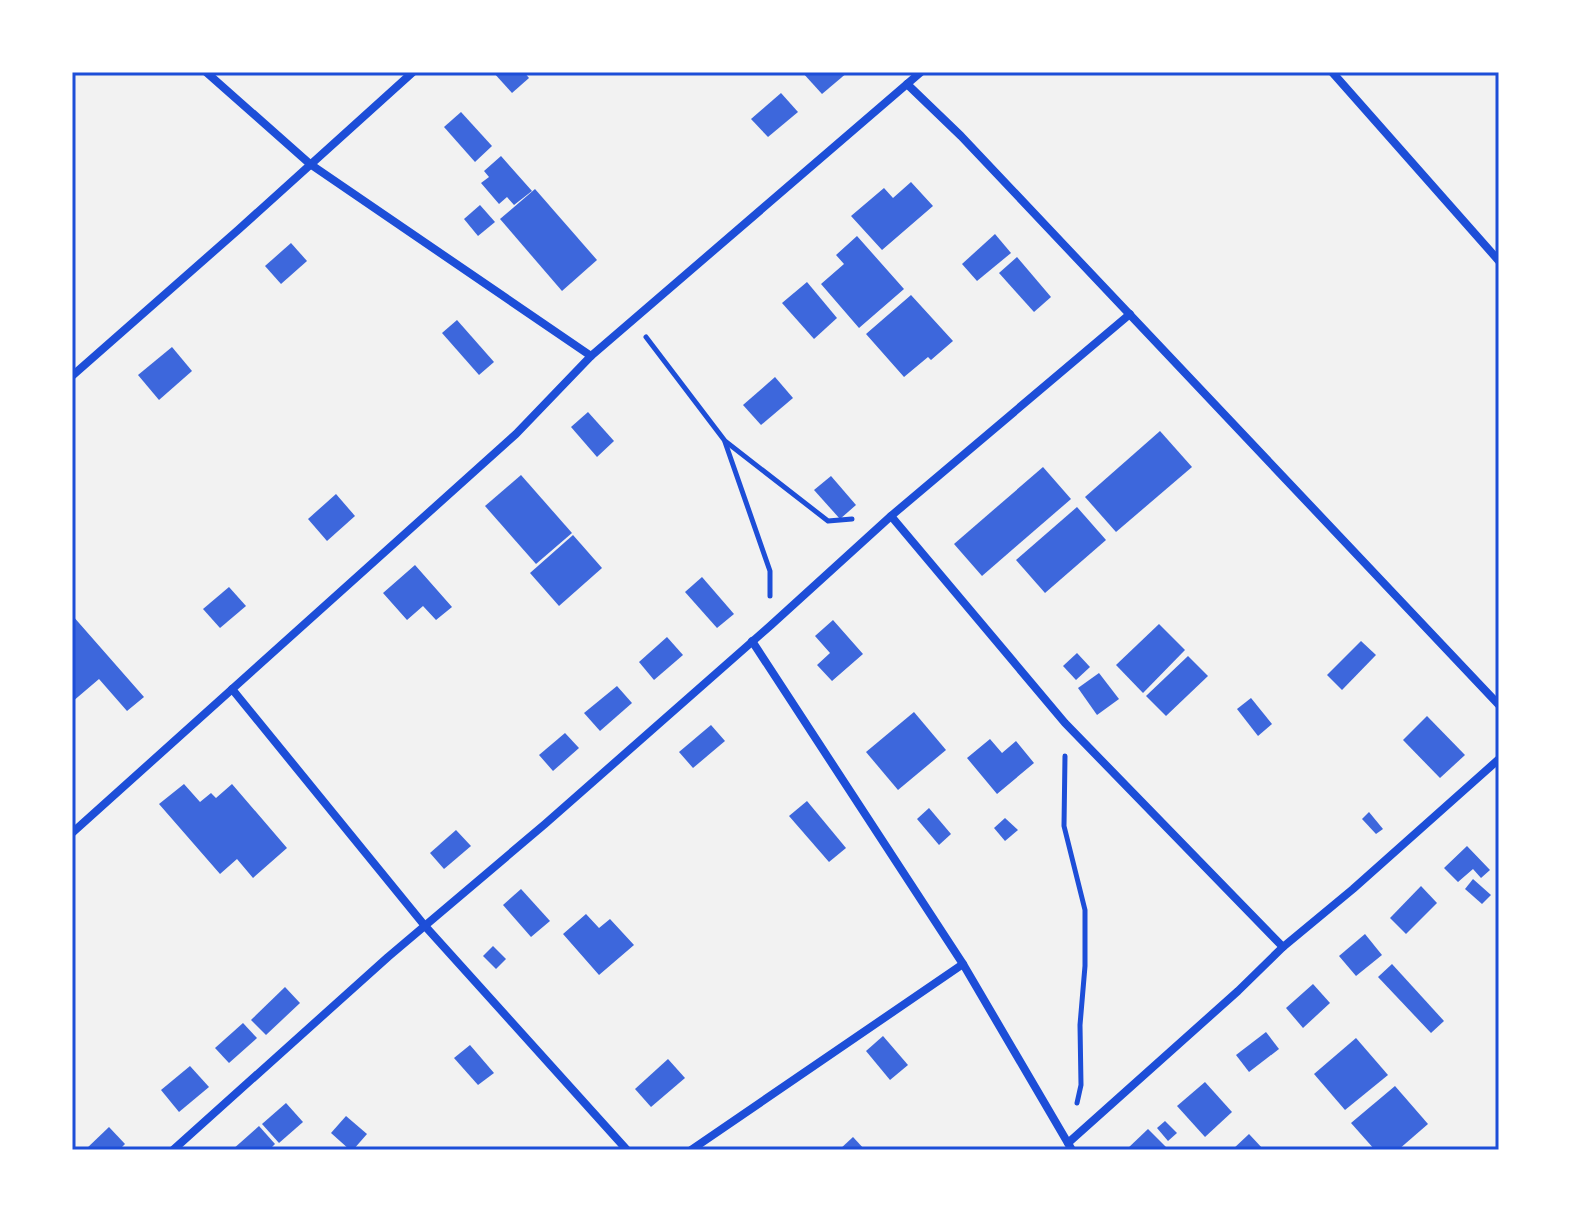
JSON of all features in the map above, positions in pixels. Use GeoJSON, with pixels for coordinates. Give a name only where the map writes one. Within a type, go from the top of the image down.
{"type":"FeatureCollection","features":[{"type":"Feature","properties":{"kind":"street"},"geometry":{"type":"LineString","coordinates":[[206,72],[310,164],[591,356]]}},
{"type":"Feature","properties":{"kind":"street"},"geometry":{"type":"LineString","coordinates":[[72,376],[413,72]]}},
{"type":"Feature","properties":{"kind":"street"},"geometry":{"type":"LineString","coordinates":[[72,833],[516,434],[591,356],[921,72]]}},
{"type":"Feature","properties":{"kind":"street"},"geometry":{"type":"LineString","coordinates":[[1332,72],[1499,261]]}},
{"type":"Feature","properties":{"kind":"street"},"geometry":{"type":"LineString","coordinates":[[907,84],[961,136],[1499,705]]}},
{"type":"Feature","properties":{"kind":"street"},"geometry":{"type":"LineString","coordinates":[[173,1150],[891,516],[1130,314]]}},
{"type":"Feature","properties":{"kind":"street"},"geometry":{"type":"LineString","coordinates":[[891,516],[1065,723],[1283,947]]}},
{"type":"Feature","properties":{"kind":"street"},"geometry":{"type":"LineString","coordinates":[[752,641],[963,964],[1070,1147],[1283,947],[1499,759]]}},
{"type":"Feature","properties":{"kind":"street"},"geometry":{"type":"LineString","coordinates":[[232,689],[425,926],[627,1150]]}},
{"type":"Feature","properties":{"kind":"street"},"geometry":{"type":"LineString","coordinates":[[691,1150],[963,964]]}},
{"type":"Feature","properties":{"kind":"path"},"geometry":{"type":"LineString","coordinates":[[633,320],[725,441],[828,521],[891,516]]}},
{"type":"Feature","properties":{"kind":"path"},"geometry":{"type":"LineString","coordinates":[[725,441],[770,571],[770,626]]}},
{"type":"Feature","properties":{"kind":"path"},"geometry":{"type":"LineString","coordinates":[[1065,723],[1064,826],[1085,910],[1081,1085],[1070,1147]]}},
{"type":"Feature","properties":{"kind":"building"},"geometry":{"type":"Polygon","coordinates":[[[493,72],[524,72],[529,78],[512,93],[493,72]]]}},
{"type":"Feature","properties":{"kind":"building"},"geometry":{"type":"Polygon","coordinates":[[[802,72],[848,72],[822,94],[802,72]]]}},
{"type":"Feature","properties":{"kind":"building"},"geometry":{"type":"Polygon","coordinates":[[[781,93],[798,112],[768,137],[751,119],[781,93]]]}},
{"type":"Feature","properties":{"kind":"building"},"geometry":{"type":"Polygon","coordinates":[[[461,112],[492,146],[475,162],[444,127],[461,112]]]}},
{"type":"Feature","properties":{"kind":"building"},"geometry":{"type":"Polygon","coordinates":[[[501,156],[532,191],[514,205],[507,197],[499,204],[481,183],[489,177],[484,171],[501,156]]]}},
{"type":"Feature","properties":{"kind":"building"},"geometry":{"type":"Polygon","coordinates":[[[911,182],[933,206],[882,250],[851,216],[884,188],[893,198],[911,182]]]}},
{"type":"Feature","properties":{"kind":"building"},"geometry":{"type":"Polygon","coordinates":[[[535,189],[597,260],[562,291],[500,219],[535,189]]]}},
{"type":"Feature","properties":{"kind":"building"},"geometry":{"type":"Polygon","coordinates":[[[480,205],[495,222],[478,236],[464,219],[480,205]]]}},
{"type":"Feature","properties":{"kind":"building"},"geometry":{"type":"Polygon","coordinates":[[[995,234],[1011,253],[977,281],[962,264],[995,234]]]}},
{"type":"Feature","properties":{"kind":"building"},"geometry":{"type":"Polygon","coordinates":[[[857,236],[904,289],[859,328],[821,284],[844,264],[836,255],[857,236]]]}},
{"type":"Feature","properties":{"kind":"building"},"geometry":{"type":"Polygon","coordinates":[[[291,243],[307,261],[281,284],[265,266],[291,243]]]}},
{"type":"Feature","properties":{"kind":"building"},"geometry":{"type":"Polygon","coordinates":[[[1017,257],[1051,297],[1034,312],[999,273],[1017,257]]]}},
{"type":"Feature","properties":{"kind":"building"},"geometry":{"type":"Polygon","coordinates":[[[807,282],[837,318],[814,339],[782,303],[807,282]]]}},
{"type":"Feature","properties":{"kind":"building"},"geometry":{"type":"Polygon","coordinates":[[[911,295],[953,341],[904,377],[866,334],[911,295]]]}},
{"type":"Feature","properties":{"kind":"building"},"geometry":{"type":"Polygon","coordinates":[[[457,320],[494,362],[479,375],[442,333],[457,320]]]}},
{"type":"Feature","properties":{"kind":"building"},"geometry":{"type":"Polygon","coordinates":[[[172,347],[192,371],[159,400],[138,375],[172,347]]]}},
{"type":"Feature","properties":{"kind":"building"},"geometry":{"type":"Polygon","coordinates":[[[775,377],[793,398],[761,425],[743,405],[775,377]]]}},
{"type":"Feature","properties":{"kind":"building"},"geometry":{"type":"Polygon","coordinates":[[[588,412],[614,441],[597,457],[571,427],[588,412]]]}},
{"type":"Feature","properties":{"kind":"building"},"geometry":{"type":"Polygon","coordinates":[[[1160,431],[1192,467],[1116,532],[1085,497],[1160,431]]]}},
{"type":"Feature","properties":{"kind":"building"},"geometry":{"type":"Polygon","coordinates":[[[1043,467],[1071,499],[982,576],[954,544],[1043,467]]]}},
{"type":"Feature","properties":{"kind":"building"},"geometry":{"type":"Polygon","coordinates":[[[521,475],[572,533],[536,564],[485,506],[521,475]]]}},
{"type":"Feature","properties":{"kind":"building"},"geometry":{"type":"Polygon","coordinates":[[[831,476],[856,505],[840,519],[814,490],[831,476]]]}},
{"type":"Feature","properties":{"kind":"building"},"geometry":{"type":"Polygon","coordinates":[[[336,494],[355,516],[327,541],[308,519],[336,494]]]}},
{"type":"Feature","properties":{"kind":"building"},"geometry":{"type":"Polygon","coordinates":[[[1077,507],[1106,540],[1045,593],[1016,560],[1077,507]]]}},
{"type":"Feature","properties":{"kind":"building"},"geometry":{"type":"Polygon","coordinates":[[[573,535],[602,568],[559,606],[530,573],[573,535]]]}},
{"type":"Feature","properties":{"kind":"building"},"geometry":{"type":"Polygon","coordinates":[[[415,565],[452,607],[436,620],[423,606],[407,620],[383,593],[415,565]]]}},
{"type":"Feature","properties":{"kind":"building"},"geometry":{"type":"Polygon","coordinates":[[[702,577],[734,614],[717,628],[685,592],[702,577]]]}},
{"type":"Feature","properties":{"kind":"building"},"geometry":{"type":"Polygon","coordinates":[[[229,587],[246,606],[220,628],[203,609],[229,587]]]}},
{"type":"Feature","properties":{"kind":"building"},"geometry":{"type":"Polygon","coordinates":[[[72,615],[144,697],[127,711],[99,679],[72,702],[72,615]]]}},
{"type":"Feature","properties":{"kind":"building"},"geometry":{"type":"Polygon","coordinates":[[[833,620],[863,654],[832,681],[817,665],[830,653],[815,636],[833,620]]]}},
{"type":"Feature","properties":{"kind":"building"},"geometry":{"type":"Polygon","coordinates":[[[1159,624],[1185,650],[1143,693],[1116,665],[1159,624]]]}},
{"type":"Feature","properties":{"kind":"building"},"geometry":{"type":"Polygon","coordinates":[[[667,637],[683,655],[654,680],[639,662],[667,637]]]}},
{"type":"Feature","properties":{"kind":"building"},"geometry":{"type":"Polygon","coordinates":[[[1361,641],[1376,655],[1342,690],[1327,675],[1361,641]]]}},
{"type":"Feature","properties":{"kind":"building"},"geometry":{"type":"Polygon","coordinates":[[[1077,653],[1090,667],[1076,680],[1063,666],[1077,653]]]}},
{"type":"Feature","properties":{"kind":"building"},"geometry":{"type":"Polygon","coordinates":[[[1188,656],[1208,676],[1166,716],[1146,696],[1188,656]]]}},
{"type":"Feature","properties":{"kind":"building"},"geometry":{"type":"Polygon","coordinates":[[[1099,673],[1119,699],[1097,715],[1078,688],[1099,673]]]}},
{"type":"Feature","properties":{"kind":"building"},"geometry":{"type":"Polygon","coordinates":[[[617,686],[632,703],[600,731],[584,713],[617,686]]]}},
{"type":"Feature","properties":{"kind":"building"},"geometry":{"type":"Polygon","coordinates":[[[1251,698],[1272,724],[1258,736],[1237,709],[1251,698]]]}},
{"type":"Feature","properties":{"kind":"building"},"geometry":{"type":"Polygon","coordinates":[[[914,712],[946,750],[898,790],[866,752],[914,712]]]}},
{"type":"Feature","properties":{"kind":"building"},"geometry":{"type":"Polygon","coordinates":[[[1427,716],[1465,755],[1440,778],[1403,740],[1427,716]]]}},
{"type":"Feature","properties":{"kind":"building"},"geometry":{"type":"Polygon","coordinates":[[[711,725],[725,741],[693,768],[679,752],[711,725]]]}},
{"type":"Feature","properties":{"kind":"building"},"geometry":{"type":"Polygon","coordinates":[[[565,733],[579,748],[553,771],[539,755],[565,733]]]}},
{"type":"Feature","properties":{"kind":"building"},"geometry":{"type":"Polygon","coordinates":[[[990,739],[1002,753],[1016,741],[1034,763],[997,794],[967,758],[990,739]]]}},
{"type":"Feature","properties":{"kind":"building"},"geometry":{"type":"Polygon","coordinates":[[[184,784],[200,802],[211,793],[216,798],[232,784],[287,848],[253,878],[237,859],[220,874],[159,804],[184,784]]]}},
{"type":"Feature","properties":{"kind":"building"},"geometry":{"type":"Polygon","coordinates":[[[807,801],[846,848],[829,862],[789,816],[807,801]]]}},
{"type":"Feature","properties":{"kind":"building"},"geometry":{"type":"Polygon","coordinates":[[[929,808],[951,834],[939,845],[917,819],[929,808]]]}},
{"type":"Feature","properties":{"kind":"building"},"geometry":{"type":"Polygon","coordinates":[[[1369,812],[1383,829],[1376,834],[1362,819],[1369,812]]]}},
{"type":"Feature","properties":{"kind":"building"},"geometry":{"type":"Polygon","coordinates":[[[1005,818],[1018,830],[1005,841],[994,828],[1005,818]]]}},
{"type":"Feature","properties":{"kind":"building"},"geometry":{"type":"Polygon","coordinates":[[[456,830],[471,846],[444,869],[430,853],[456,830]]]}},
{"type":"Feature","properties":{"kind":"building"},"geometry":{"type":"Polygon","coordinates":[[[1467,846],[1490,870],[1481,878],[1473,869],[1458,882],[1444,868],[1467,846]]]}},
{"type":"Feature","properties":{"kind":"building"},"geometry":{"type":"Polygon","coordinates":[[[1473,879],[1491,895],[1482,904],[1465,889],[1473,879]]]}},
{"type":"Feature","properties":{"kind":"building"},"geometry":{"type":"Polygon","coordinates":[[[1421,886],[1437,903],[1406,934],[1390,918],[1421,886]]]}},
{"type":"Feature","properties":{"kind":"building"},"geometry":{"type":"Polygon","coordinates":[[[521,889],[550,921],[531,937],[503,905],[521,889]]]}},
{"type":"Feature","properties":{"kind":"building"},"geometry":{"type":"Polygon","coordinates":[[[586,914],[599,928],[610,919],[634,945],[599,975],[563,934],[586,914]]]}},
{"type":"Feature","properties":{"kind":"building"},"geometry":{"type":"Polygon","coordinates":[[[1365,934],[1382,955],[1356,976],[1339,956],[1365,934]]]}},
{"type":"Feature","properties":{"kind":"building"},"geometry":{"type":"Polygon","coordinates":[[[493,946],[506,959],[496,969],[483,956],[493,946]]]}},
{"type":"Feature","properties":{"kind":"building"},"geometry":{"type":"Polygon","coordinates":[[[1392,964],[1444,1021],[1431,1033],[1378,977],[1392,964]]]}},
{"type":"Feature","properties":{"kind":"building"},"geometry":{"type":"Polygon","coordinates":[[[1313,984],[1330,1003],[1303,1028],[1286,1008],[1313,984]]]}},
{"type":"Feature","properties":{"kind":"building"},"geometry":{"type":"Polygon","coordinates":[[[285,987],[300,1003],[266,1035],[251,1020],[285,987]]]}},
{"type":"Feature","properties":{"kind":"building"},"geometry":{"type":"Polygon","coordinates":[[[243,1023],[257,1038],[229,1063],[215,1048],[243,1023]]]}},
{"type":"Feature","properties":{"kind":"building"},"geometry":{"type":"Polygon","coordinates":[[[1266,1032],[1279,1049],[1249,1072],[1236,1055],[1266,1032]]]}},
{"type":"Feature","properties":{"kind":"building"},"geometry":{"type":"Polygon","coordinates":[[[883,1036],[908,1065],[890,1080],[866,1051],[883,1036]]]}},
{"type":"Feature","properties":{"kind":"building"},"geometry":{"type":"Polygon","coordinates":[[[1356,1038],[1388,1075],[1345,1110],[1314,1074],[1356,1038]]]}},
{"type":"Feature","properties":{"kind":"building"},"geometry":{"type":"Polygon","coordinates":[[[470,1045],[494,1073],[478,1085],[454,1058],[470,1045]]]}},
{"type":"Feature","properties":{"kind":"building"},"geometry":{"type":"Polygon","coordinates":[[[668,1059],[685,1078],[651,1107],[635,1089],[668,1059]]]}},
{"type":"Feature","properties":{"kind":"building"},"geometry":{"type":"Polygon","coordinates":[[[190,1066],[209,1087],[179,1112],[161,1090],[190,1066]]]}},
{"type":"Feature","properties":{"kind":"building"},"geometry":{"type":"Polygon","coordinates":[[[1205,1082],[1232,1112],[1205,1137],[1177,1106],[1205,1082]]]}},
{"type":"Feature","properties":{"kind":"building"},"geometry":{"type":"Polygon","coordinates":[[[1395,1086],[1428,1124],[1398,1150],[1375,1150],[1351,1123],[1395,1086]]]}},
{"type":"Feature","properties":{"kind":"building"},"geometry":{"type":"Polygon","coordinates":[[[286,1103],[303,1122],[279,1143],[262,1124],[286,1103]]]}},
{"type":"Feature","properties":{"kind":"building"},"geometry":{"type":"Polygon","coordinates":[[[346,1116],[367,1134],[353,1150],[331,1133],[346,1116]]]}},
{"type":"Feature","properties":{"kind":"building"},"geometry":{"type":"Polygon","coordinates":[[[1165,1121],[1177,1133],[1168,1141],[1157,1128],[1165,1121]]]}},
{"type":"Feature","properties":{"kind":"building"},"geometry":{"type":"Polygon","coordinates":[[[259,1126],[275,1144],[269,1150],[232,1150],[259,1126]]]}},
{"type":"Feature","properties":{"kind":"building"},"geometry":{"type":"Polygon","coordinates":[[[109,1127],[125,1144],[119,1150],[85,1150],[109,1127]]]}},
{"type":"Feature","properties":{"kind":"building"},"geometry":{"type":"Polygon","coordinates":[[[1148,1129],[1166,1147],[1164,1150],[1126,1150],[1148,1129]]]}},
{"type":"Feature","properties":{"kind":"building"},"geometry":{"type":"Polygon","coordinates":[[[1249,1134],[1264,1150],[1232,1150],[1249,1134]]]}},
{"type":"Feature","properties":{"kind":"building"},"geometry":{"type":"Polygon","coordinates":[[[853,1137],[865,1150],[839,1150],[853,1137]]]}}]}
